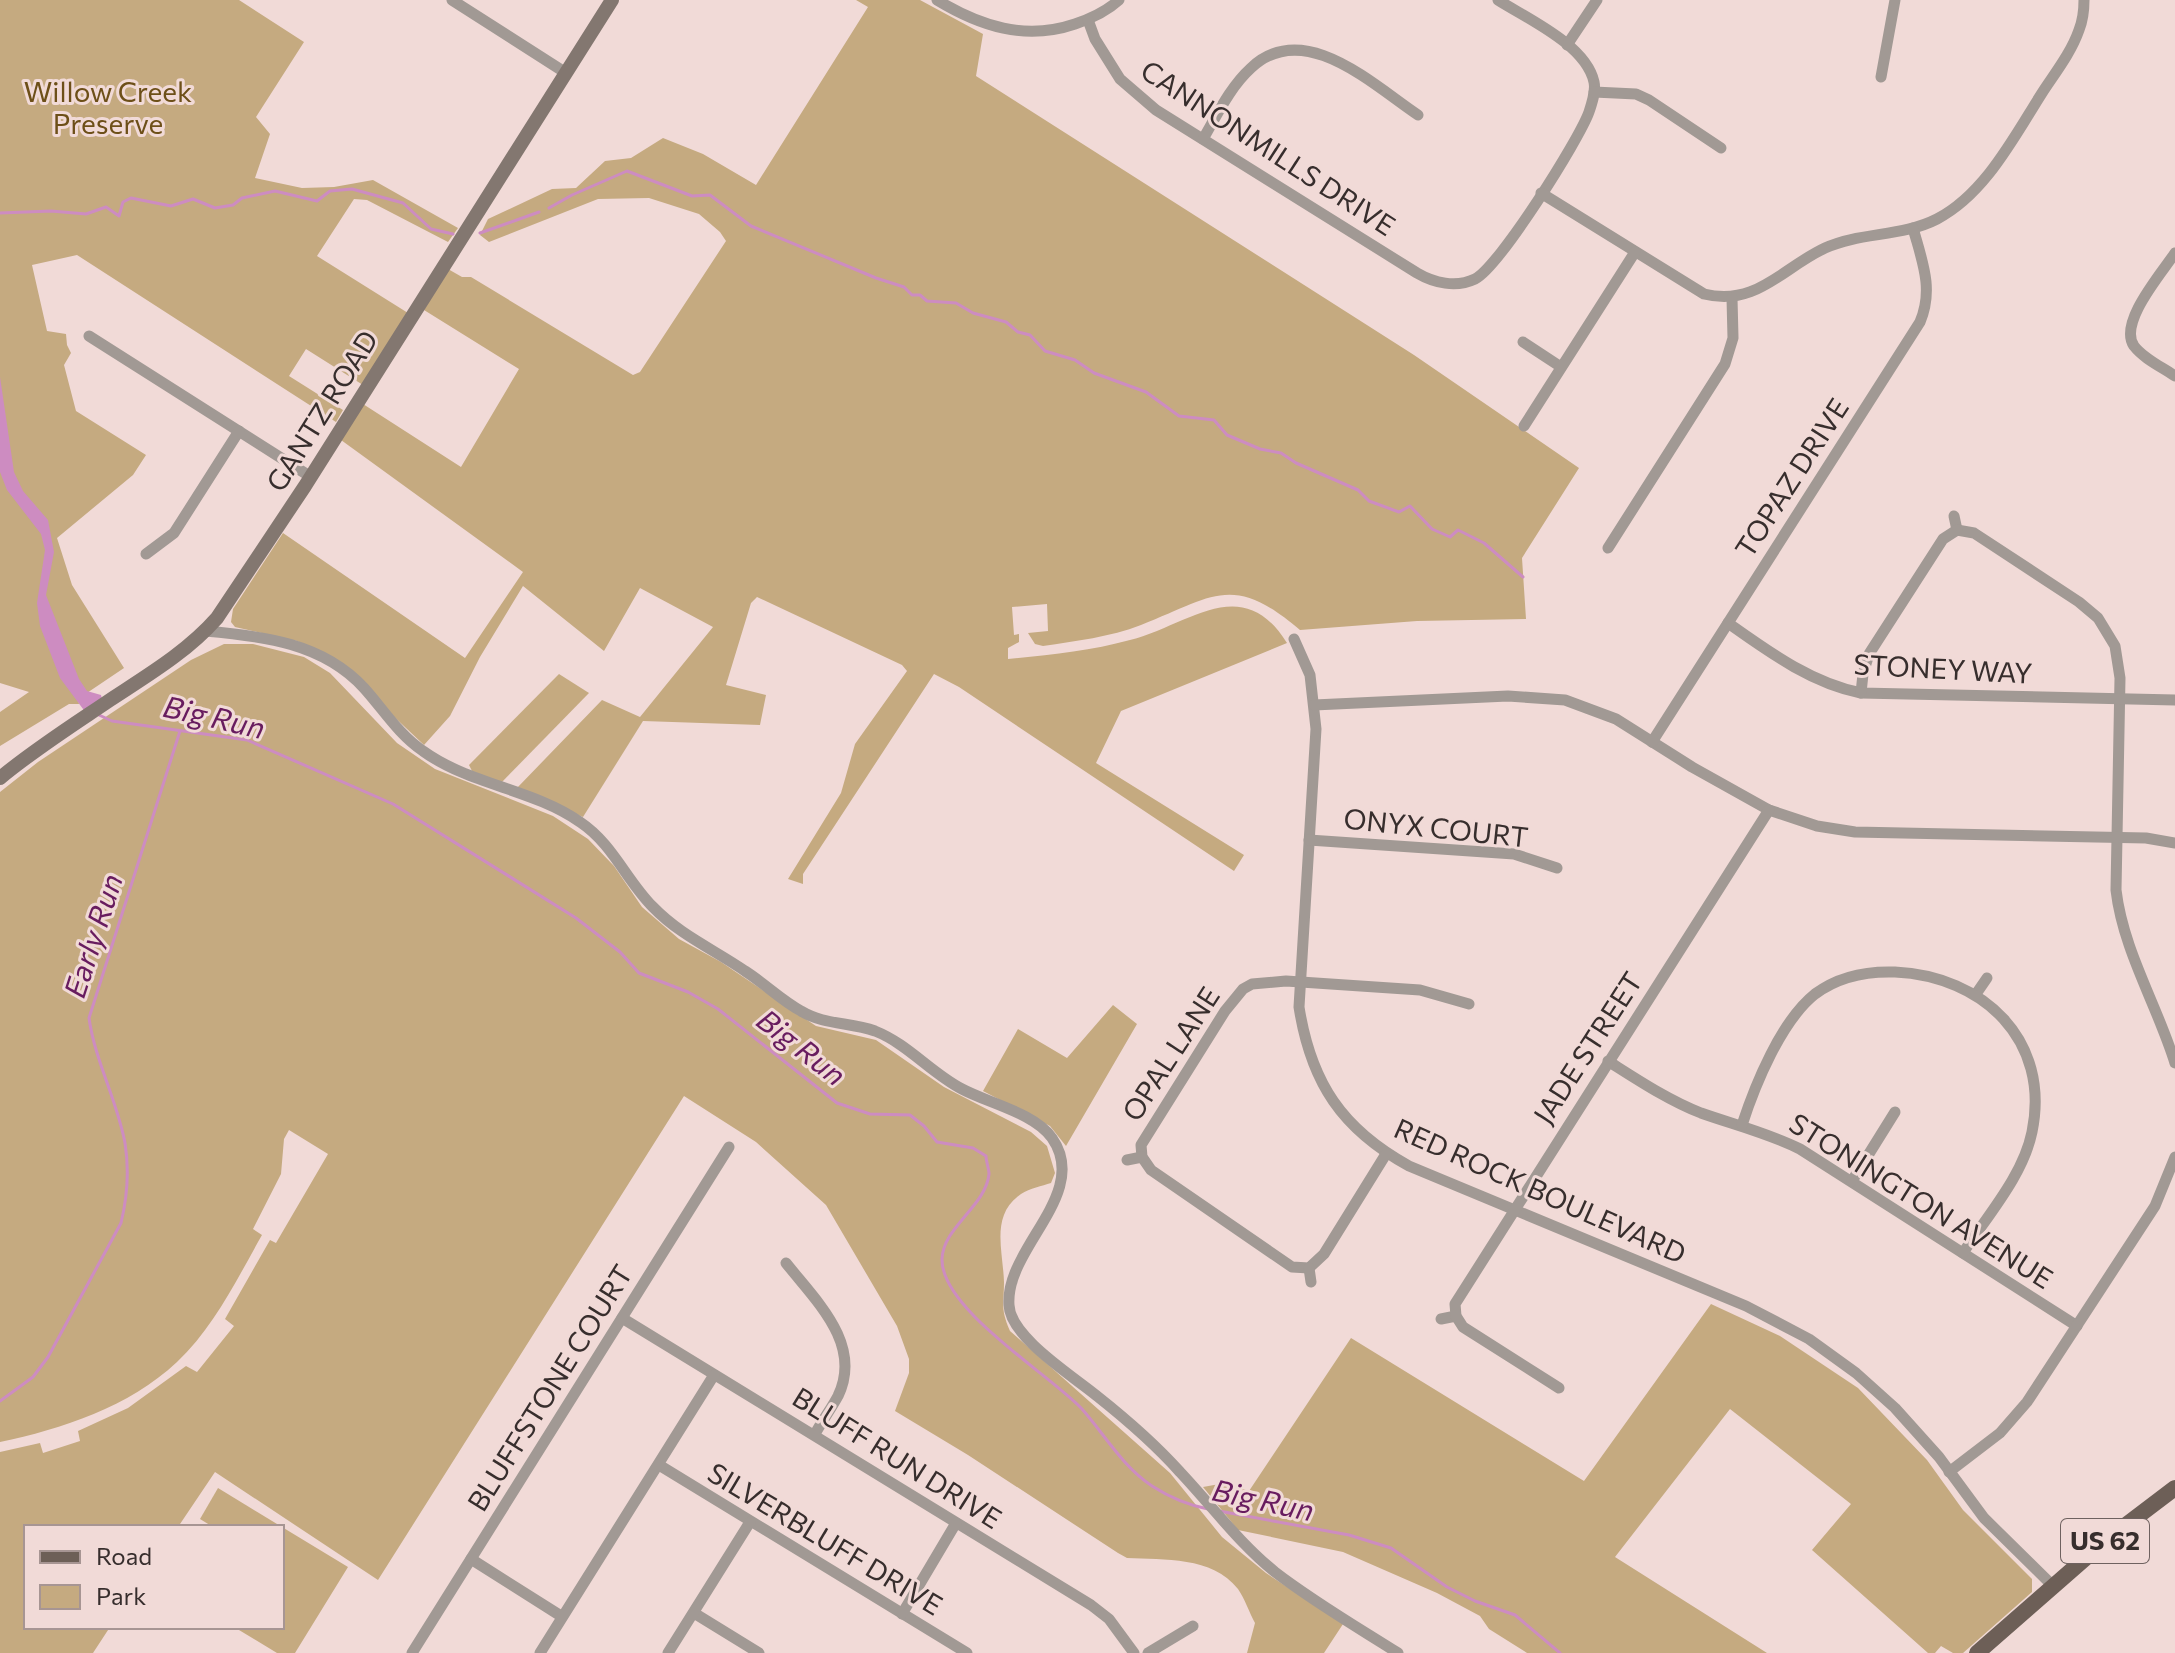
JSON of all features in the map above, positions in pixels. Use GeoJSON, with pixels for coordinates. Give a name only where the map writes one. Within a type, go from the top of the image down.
{"type":"FeatureCollection","features":[{"type":"Feature","properties":{"kind":"main road","name":"GANTZ ROAD"},"geometry":{"type":"LineString","coordinates":[[0,778],[27,755],[173,658],[205,631],[249,573],[311,477],[612,0]]}},
{"type":"Feature","properties":{"kind":"main road","name":"US 62"},"geometry":{"type":"LineString","coordinates":[[1977,1653],[2105,1541],[2175,1488]]}},
{"type":"Feature","properties":{"kind":"street"},"geometry":{"type":"LineString","coordinates":[[452,0],[566,73]]}},
{"type":"Feature","properties":{"kind":"street"},"geometry":{"type":"LineString","coordinates":[[937,0],[989,26],[1022,32],[1063,28],[1088,20],[1119,0]]}},
{"type":"Feature","properties":{"kind":"street"},"geometry":{"type":"LineString","coordinates":[[1498,0],[1567,45],[1586,63],[1594,82],[1584,123],[1541,193],[1704,294],[1732,298],[1766,286],[1804,259],[1829,246],[1913,228],[1938,218],[1962,202],[1993,167],[2069,52],[2084,13],[2084,0]]}},
{"type":"Feature","properties":{"kind":"street"},"geometry":{"type":"LineString","coordinates":[[1567,45],[1597,0]]}},
{"type":"Feature","properties":{"kind":"street"},"geometry":{"type":"LineString","coordinates":[[1881,77],[1895,0]]}},
{"type":"Feature","properties":{"kind":"street","name":"CANNONMILLS DRIVE"},"geometry":{"type":"LineString","coordinates":[[1088,20],[1095,39],[1120,79],[1156,110],[1427,279],[1451,284],[1474,279],[1492,266],[1541,193]]}},
{"type":"Feature","properties":{"kind":"street"},"geometry":{"type":"LineString","coordinates":[[1203,139],[1239,80],[1252,67],[1265,56],[1300,48],[1334,58],[1418,115]]}},
{"type":"Feature","properties":{"kind":"street"},"geometry":{"type":"LineString","coordinates":[[1594,92],[1636,94],[1721,148]]}},
{"type":"Feature","properties":{"kind":"street","name":"TOPAZ DRIVE"},"geometry":{"type":"LineString","coordinates":[[1652,742],[1920,322],[1925,309],[1927,281],[1913,228]]}},
{"type":"Feature","properties":{"kind":"street"},"geometry":{"type":"LineString","coordinates":[[1524,426],[1635,252]]}},
{"type":"Feature","properties":{"kind":"street"},"geometry":{"type":"LineString","coordinates":[[2175,253],[2135,313],[2130,336],[2141,353],[2175,376]]}},
{"type":"Feature","properties":{"kind":"street"},"geometry":{"type":"LineString","coordinates":[[1608,548],[1731,352],[1732,298]]}},
{"type":"Feature","properties":{"kind":"street"},"geometry":{"type":"LineString","coordinates":[[89,336],[311,477]]}},
{"type":"Feature","properties":{"kind":"street"},"geometry":{"type":"LineString","coordinates":[[1523,342],[1561,367]]}},
{"type":"Feature","properties":{"kind":"street"},"geometry":{"type":"LineString","coordinates":[[146,554],[174,533],[239,431]]}},
{"type":"Feature","properties":{"kind":"street"},"geometry":{"type":"LineString","coordinates":[[1954,516],[1957,530]]}},
{"type":"Feature","properties":{"kind":"street"},"geometry":{"type":"LineString","coordinates":[[1861,693],[1869,654],[1943,539],[1957,530],[1974,533],[2079,602],[2098,618],[2115,646],[2119,663],[2118,907],[2175,1063]]}},
{"type":"Feature","properties":{"kind":"street","name":"STONEY WAY"},"geometry":{"type":"LineString","coordinates":[[1728,623],[1811,677],[1861,693],[2175,700]]}},
{"type":"Feature","properties":{"kind":"street"},"geometry":{"type":"LineString","coordinates":[[205,631],[247,634],[289,643],[335,663],[360,684],[409,741],[429,756],[495,786],[555,808],[583,823],[608,847],[647,902],[688,938],[736,965],[813,1018],[877,1032],[946,1080],[1032,1121],[1048,1132],[1058,1149],[1061,1178],[1056,1198],[1025,1251],[1011,1285],[1008,1304],[1013,1323],[1039,1350],[1122,1416],[1179,1469],[1233,1533],[1279,1575],[1398,1653]]}},
{"type":"Feature","properties":{"kind":"street","name":"RED ROCK BOULEVARD"},"geometry":{"type":"LineString","coordinates":[[1294,639],[1310,675],[1316,729],[1299,1007],[1304,1039],[1315,1071],[1348,1121],[1386,1154],[1746,1306],[1809,1339],[1876,1390],[1949,1472],[1984,1518],[2054,1587]]}},
{"type":"Feature","properties":{"kind":"street"},"geometry":{"type":"LineString","coordinates":[[1314,705],[1536,696],[1565,700],[1616,719],[1769,810],[1817,826],[1855,832],[2117,838],[2175,843]]}},
{"type":"Feature","properties":{"kind":"street","name":"JADE STREET"},"geometry":{"type":"LineString","coordinates":[[1456,1316],[1455,1304],[1513,1209],[1769,810]]}},
{"type":"Feature","properties":{"kind":"street","name":"ONYX COURT"},"geometry":{"type":"LineString","coordinates":[[1309,840],[1514,854],[1557,868]]}},
{"type":"Feature","properties":{"kind":"street"},"geometry":{"type":"LineString","coordinates":[[1742,1125],[1756,1082],[1782,1037],[1813,996],[1832,983],[1868,972],[1920,973],[1976,994],[2004,1018],[2025,1051],[2034,1088],[2034,1111],[2032,1133],[2014,1175],[1963,1253]]}},
{"type":"Feature","properties":{"kind":"street"},"geometry":{"type":"LineString","coordinates":[[1976,994],[1987,978]]}},
{"type":"Feature","properties":{"kind":"street","name":"OPAL LANE"},"geometry":{"type":"LineString","coordinates":[[1142,1157],[1141,1145],[1236,996],[1252,984],[1300,982],[1420,990],[1469,1004]]}},
{"type":"Feature","properties":{"kind":"street","name":"STONINGTON AVENUE"},"geometry":{"type":"LineString","coordinates":[[1608,1061],[1677,1102],[1770,1134],[1800,1149],[2077,1326]]}},
{"type":"Feature","properties":{"kind":"street"},"geometry":{"type":"LineString","coordinates":[[1852,1181],[1895,1112]]}},
{"type":"Feature","properties":{"kind":"street","name":"BLUFFSTONE COURT"},"geometry":{"type":"LineString","coordinates":[[412,1653],[729,1147]]}},
{"type":"Feature","properties":{"kind":"street"},"geometry":{"type":"LineString","coordinates":[[1127,1160],[1142,1157],[1151,1170],[1292,1267],[1309,1268],[1324,1254],[1386,1154]]}},
{"type":"Feature","properties":{"kind":"street"},"geometry":{"type":"LineString","coordinates":[[1949,1472],[2000,1433],[2027,1402],[2155,1206],[2175,1157]]}},
{"type":"Feature","properties":{"kind":"street"},"geometry":{"type":"LineString","coordinates":[[786,1263],[833,1321],[845,1353],[845,1374],[839,1394],[815,1434]]}},
{"type":"Feature","properties":{"kind":"street"},"geometry":{"type":"LineString","coordinates":[[1309,1268],[1311,1282]]}},
{"type":"Feature","properties":{"kind":"street"},"geometry":{"type":"LineString","coordinates":[[1441,1319],[1456,1316],[1463,1327],[1559,1388]]}},
{"type":"Feature","properties":{"kind":"street","name":"BLUFF RUN DRIVE"},"geometry":{"type":"LineString","coordinates":[[622,1318],[1091,1605],[1109,1619],[1134,1653]]}},
{"type":"Feature","properties":{"kind":"street"},"geometry":{"type":"LineString","coordinates":[[540,1653],[714,1375]]}},
{"type":"Feature","properties":{"kind":"street","name":"SILVERBLUFF DRIVE"},"geometry":{"type":"LineString","coordinates":[[659,1465],[967,1653]]}},
{"type":"Feature","properties":{"kind":"street"},"geometry":{"type":"LineString","coordinates":[[668,1653],[750,1522]]}},
{"type":"Feature","properties":{"kind":"street"},"geometry":{"type":"LineString","coordinates":[[902,1614],[956,1523]]}},
{"type":"Feature","properties":{"kind":"street"},"geometry":{"type":"LineString","coordinates":[[471,1559],[561,1616]]}},
{"type":"Feature","properties":{"kind":"street"},"geometry":{"type":"LineString","coordinates":[[694,1613],[759,1653]]}},
{"type":"Feature","properties":{"kind":"street"},"geometry":{"type":"LineString","coordinates":[[1148,1653],[1193,1626]]}},
{"type":"Feature","properties":{"kind":"green space","name":"Willow Creek Preserve"},"geometry":{"type":"Polygon","coordinates":[[[0,0],[239,0],[304,42],[256,117],[270,134],[255,178],[302,188],[334,187],[373,180],[458,228],[448,242],[367,200],[354,199],[317,256],[408,313],[363,385],[306,349],[289,376],[343,410],[336,422],[77,255],[32,265],[47,331],[66,334],[71,353],[64,365],[76,411],[146,455],[133,475],[57,538],[72,585],[124,668],[78,699],[79,704],[69,704],[0,746],[0,712],[29,692],[0,683],[0,0]]]}},
{"type":"Feature","properties":{"kind":"green space"},"geometry":{"type":"Polygon","coordinates":[[[856,0],[920,0],[983,34],[976,76],[1414,355],[1579,468],[1522,558],[1526,619],[1417,621],[1300,630],[1257,601],[1222,595],[1117,633],[1043,646],[1035,644],[1028,633],[1048,631],[1047,604],[1012,607],[1014,635],[1019,634],[1019,642],[1008,648],[1008,659],[1115,644],[1152,633],[1194,615],[1233,606],[1252,610],[1270,622],[1287,643],[1121,711],[1096,763],[1244,855],[1234,871],[959,687],[934,674],[803,874],[803,884],[788,879],[841,793],[855,744],[907,671],[902,665],[757,597],[751,603],[726,685],[766,695],[760,725],[643,721],[583,817],[517,788],[602,700],[640,717],[713,627],[640,588],[604,651],[523,586],[480,657],[450,716],[424,745],[336,662],[297,641],[235,627],[231,622],[233,609],[283,533],[465,658],[523,572],[341,440],[363,404],[461,467],[519,369],[424,310],[448,269],[462,277],[471,277],[633,375],[640,372],[726,241],[720,232],[699,214],[649,198],[598,199],[489,242],[480,235],[488,219],[552,189],[576,188],[605,161],[631,158],[663,138],[703,154],[756,185],[868,7],[856,0]]]}},
{"type":"Feature","properties":{"kind":"green space"},"geometry":{"type":"Polygon","coordinates":[[[224,644],[253,644],[304,657],[330,673],[397,743],[435,769],[553,816],[588,839],[614,866],[642,907],[679,939],[721,962],[816,1026],[876,1040],[944,1087],[1031,1132],[1047,1146],[1055,1173],[1051,1183],[1021,1194],[1011,1202],[1002,1223],[1003,1306],[1010,1331],[1170,1473],[1222,1537],[1266,1573],[1343,1624],[1324,1653],[1247,1653],[1255,1623],[1238,1589],[1227,1578],[1201,1565],[1187,1562],[1127,1558],[895,1411],[909,1373],[909,1359],[897,1326],[826,1205],[756,1142],[684,1096],[378,1580],[215,1472],[179,1525],[24,1525],[24,1629],[109,1629],[93,1653],[0,1653],[0,1452],[40,1443],[43,1453],[80,1441],[78,1431],[128,1408],[186,1366],[197,1372],[234,1326],[225,1319],[270,1240],[276,1243],[328,1154],[289,1130],[284,1139],[281,1174],[253,1229],[262,1235],[214,1318],[177,1362],[138,1392],[94,1414],[0,1442],[0,792],[38,762],[191,660],[224,644]]]}},
{"type":"Feature","properties":{"kind":"green space"},"geometry":{"type":"Polygon","coordinates":[[[559,674],[589,693],[501,783],[472,771],[469,765],[559,674]]]}},
{"type":"Feature","properties":{"kind":"green space"},"geometry":{"type":"Polygon","coordinates":[[[1113,1005],[1137,1024],[1066,1146],[1050,1126],[983,1091],[1018,1029],[1067,1058],[1113,1005]]]}},
{"type":"Feature","properties":{"kind":"green space"},"geometry":{"type":"Polygon","coordinates":[[[1711,1304],[1780,1336],[1858,1388],[1927,1460],[1963,1510],[2032,1579],[2032,1592],[1963,1653],[1953,1653],[1941,1646],[1935,1653],[1928,1653],[1812,1550],[1851,1504],[1730,1409],[1615,1557],[1767,1653],[1527,1653],[1489,1629],[1480,1616],[1437,1593],[1343,1552],[1238,1530],[1203,1487],[1225,1483],[1249,1491],[1351,1338],[1584,1481],[1711,1304]]]}},
{"type":"Feature","properties":{"kind":"green space"},"geometry":{"type":"Polygon","coordinates":[[[218,1488],[279,1525],[210,1525],[200,1519],[218,1488]]]}},
{"type":"Feature","properties":{"kind":"green space"},"geometry":{"type":"Polygon","coordinates":[[[284,1528],[348,1567],[295,1653],[277,1653],[237,1629],[284,1629],[284,1528]]]}},
{"type":"Feature","properties":{"kind":"shaded area"},"geometry":{"type":"Polygon","coordinates":[[[0,377],[14,472],[23,491],[48,520],[54,552],[46,595],[79,679],[87,691],[101,695],[103,703],[86,713],[60,678],[40,626],[37,603],[45,550],[41,534],[7,490],[0,472],[0,377]]]}},
{"type":"Feature","properties":{"kind":"waterway"},"geometry":{"type":"LineString","coordinates":[[549,208],[627,171],[692,196],[710,195],[751,226],[904,287],[912,295],[920,295],[927,301],[956,303],[973,313],[1006,322],[1018,332],[1030,335],[1045,351],[1075,360],[1094,373],[1146,392],[1179,416],[1214,420],[1227,435],[1260,449],[1281,453],[1296,463],[1358,490],[1369,501],[1399,512],[1410,506],[1432,529],[1450,537],[1458,530],[1484,543],[1523,577]]}},
{"type":"Feature","properties":{"kind":"waterway"},"geometry":{"type":"LineString","coordinates":[[0,213],[51,211],[86,214],[106,207],[119,216],[123,202],[131,198],[171,206],[193,199],[215,208],[275,191],[317,201],[330,191],[352,189],[403,203],[431,229],[453,234]]}},
{"type":"Feature","properties":{"kind":"waterway"},"geometry":{"type":"LineString","coordinates":[[480,233],[539,212]]}},
{"type":"Feature","properties":{"kind":"waterway","name":"Big Run"},"geometry":{"type":"LineString","coordinates":[[99,715],[112,721],[247,740],[393,804],[576,918],[620,952],[639,973],[688,992],[718,1009],[837,1103],[870,1114],[910,1115],[937,1142],[973,1148],[986,1156],[989,1174],[986,1186],[944,1247],[942,1259],[946,1278],[959,1299],[999,1340],[1082,1409],[1141,1478],[1172,1497],[1208,1509]]}},
{"type":"Feature","properties":{"kind":"waterway","name":"Early Run"},"geometry":{"type":"LineString","coordinates":[[0,1401],[33,1377],[48,1357],[121,1223],[127,1183],[125,1143],[89,1018],[180,731]]}},
{"type":"Feature","properties":{"kind":"waterway","name":"Big Run"},"geometry":{"type":"LineString","coordinates":[[1219,1511],[1349,1535],[1391,1548],[1447,1587],[1515,1615],[1560,1653]]}}]}
